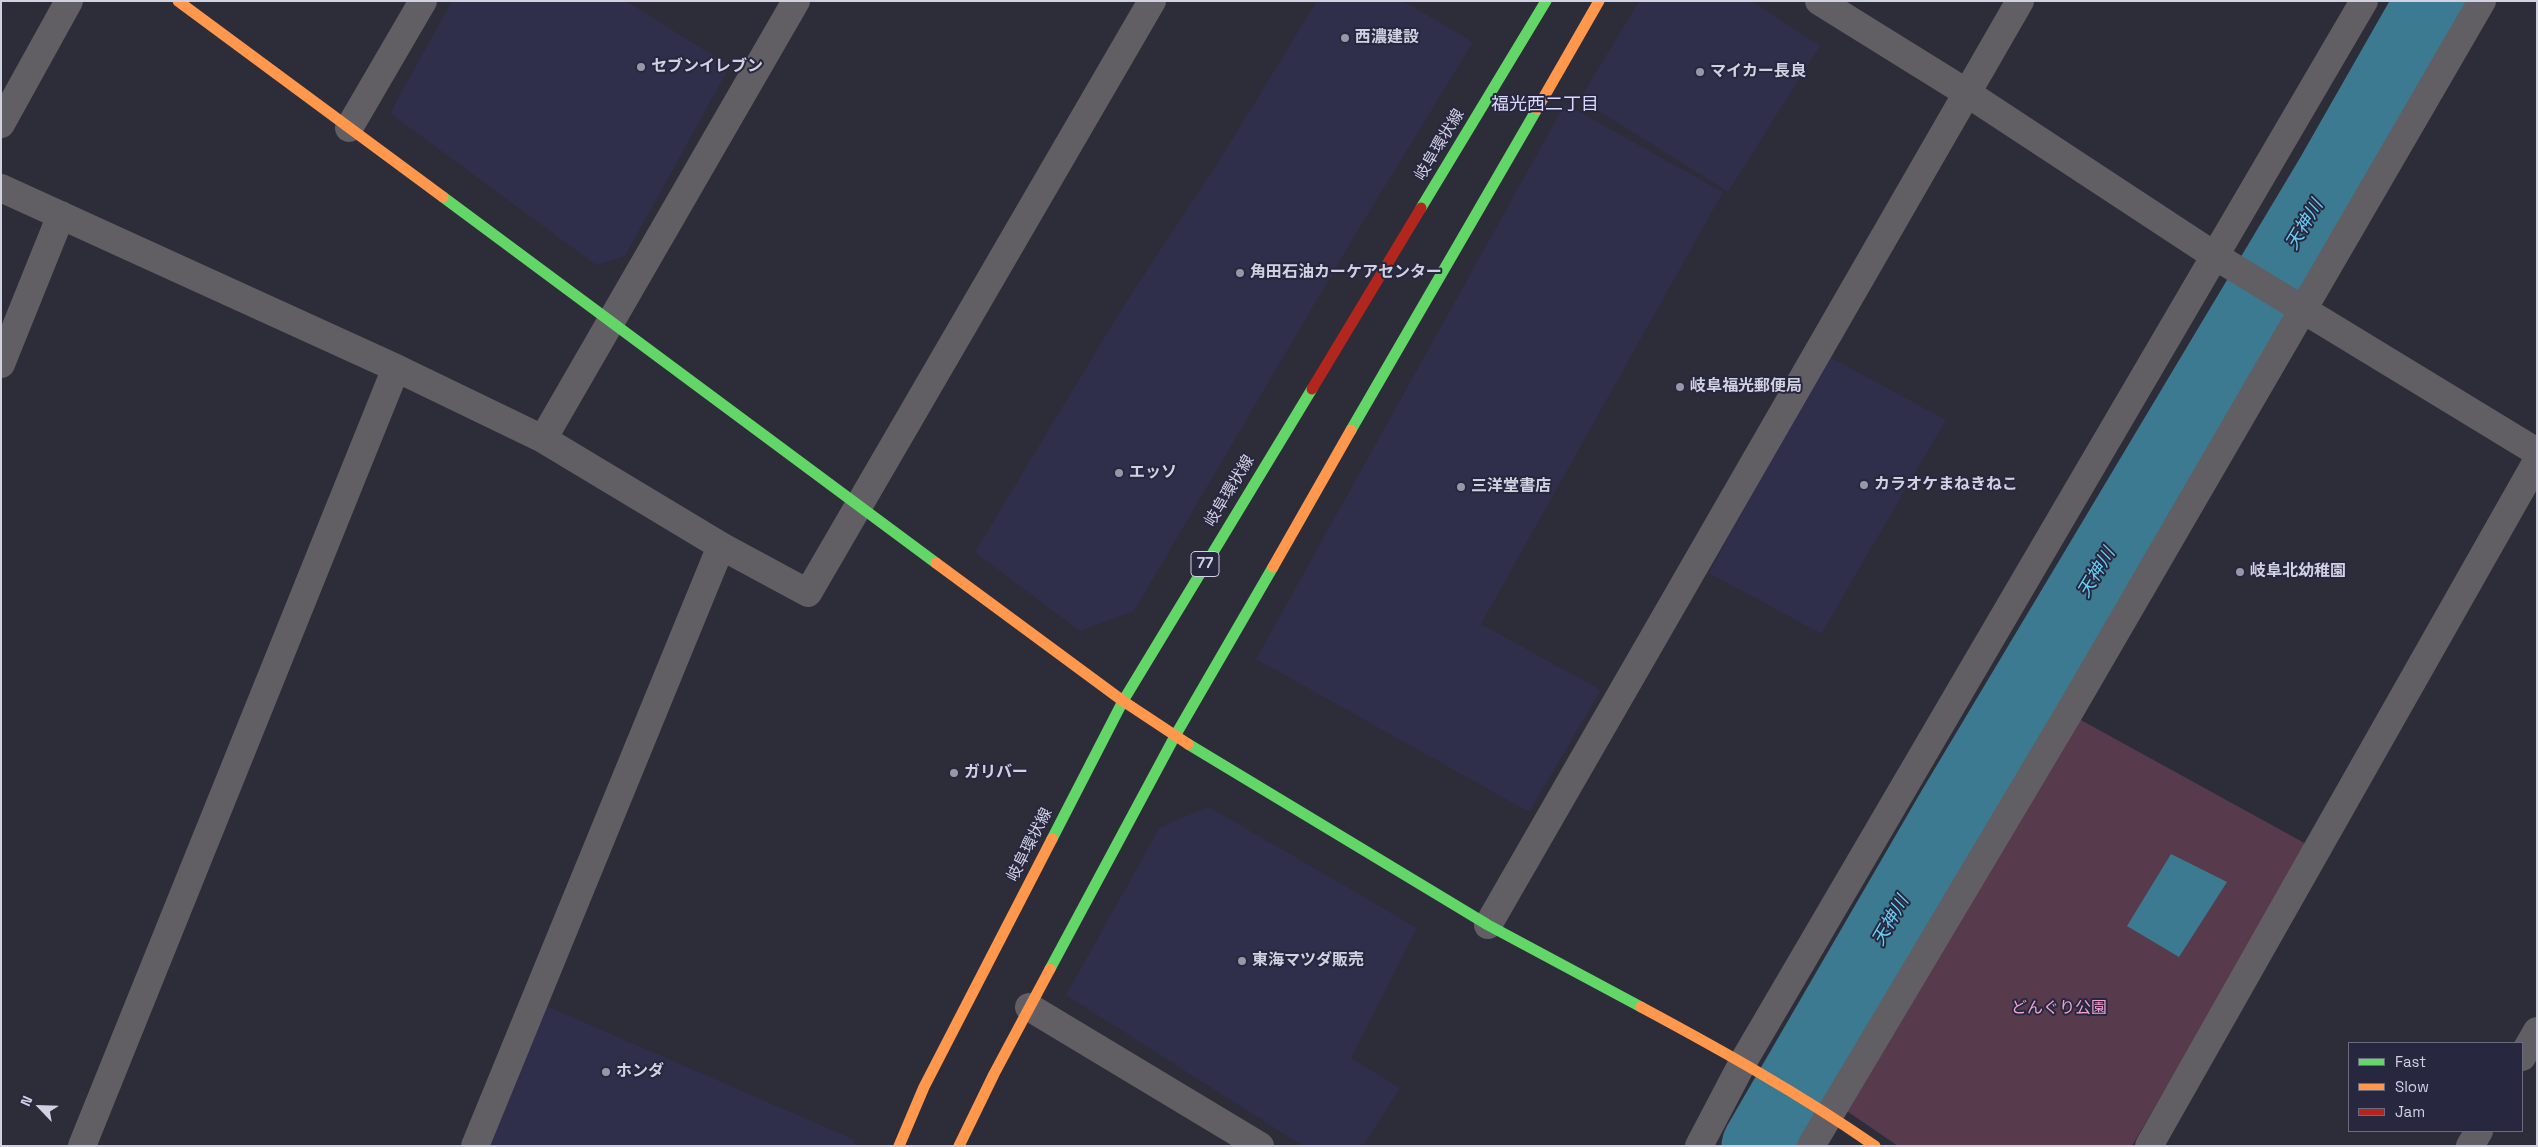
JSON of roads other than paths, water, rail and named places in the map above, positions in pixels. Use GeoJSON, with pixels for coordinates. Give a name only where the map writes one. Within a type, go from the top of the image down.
{"type":"FeatureCollection","features":[{"type":"Feature","properties":{"kind":"main road"},"geometry":{"type":"LineString","coordinates":[[178,1],[1123,701],[1175,736],[1488,925],[1743,1062],[1829,1114],[1875,1146]]}},
{"type":"Feature","properties":{"kind":"main road","name":"岐阜環状線"},"geometry":{"type":"LineString","coordinates":[[899,1146],[924,1086],[1123,701],[1546,1]]}},
{"type":"Feature","properties":{"kind":"main road"},"geometry":{"type":"LineString","coordinates":[[959,1146],[1029,1007],[1175,736],[1599,1]]}},
{"type":"Feature","properties":{"kind":"street"},"geometry":{"type":"LineString","coordinates":[[1,124],[69,1]]}},
{"type":"Feature","properties":{"kind":"street"},"geometry":{"type":"LineString","coordinates":[[349,128],[423,1]]}},
{"type":"Feature","properties":{"kind":"street"},"geometry":{"type":"LineString","coordinates":[[543,439],[609,321],[796,1]]}},
{"type":"Feature","properties":{"kind":"street"},"geometry":{"type":"LineString","coordinates":[[1,188],[396,368],[543,439],[721,546],[808,593],[1152,1]]}},
{"type":"Feature","properties":{"kind":"street"},"geometry":{"type":"LineString","coordinates":[[1818,1],[1967,93],[2221,260],[2537,452]]}},
{"type":"Feature","properties":{"kind":"street"},"geometry":{"type":"LineString","coordinates":[[1488,925],[2020,1]]}},
{"type":"Feature","properties":{"kind":"street"},"geometry":{"type":"LineString","coordinates":[[1699,1146],[1743,1062],[2221,260],[2364,1]]}},
{"type":"Feature","properties":{"kind":"street"},"geometry":{"type":"LineString","coordinates":[[1811,1146],[2070,711],[2297,306],[2482,1]]}},
{"type":"Feature","properties":{"kind":"street"},"geometry":{"type":"LineString","coordinates":[[1,364],[61,215]]}},
{"type":"Feature","properties":{"kind":"street"},"geometry":{"type":"LineString","coordinates":[[82,1146],[396,368]]}},
{"type":"Feature","properties":{"kind":"street"},"geometry":{"type":"LineString","coordinates":[[2149,1146],[2537,461]]}},
{"type":"Feature","properties":{"kind":"street"},"geometry":{"type":"LineString","coordinates":[[475,1146],[721,546]]}},
{"type":"Feature","properties":{"kind":"street"},"geometry":{"type":"LineString","coordinates":[[1029,1007],[1260,1146]]}},
{"type":"Feature","properties":{"kind":"street"},"geometry":{"type":"LineString","coordinates":[[2523,1055],[2537,1031]]}},
{"type":"Feature","properties":{"kind":"street"},"geometry":{"type":"LineString","coordinates":[[2470,1146],[2478,1132]]}},
{"type":"Feature","properties":{"kind":"water"},"geometry":{"type":"Polygon","coordinates":[[[2171,854],[2227,882],[2179,957],[2127,926],[2171,854]]]}},
{"type":"Feature","properties":{"kind":"waterway","name":"天神川"},"geometry":{"type":"LineString","coordinates":[[1761,1146],[1956,810],[2334,178],[2435,1]]}},
{"type":"Feature","properties":{"kind":"place","name":"西濃建設"},"geometry":{"type":"Point","coordinates":[1345,38]}},
{"type":"Feature","properties":{"kind":"place","name":"セブンイレブン"},"geometry":{"type":"Point","coordinates":[641,67]}},
{"type":"Feature","properties":{"kind":"place","name":"マイカー長良"},"geometry":{"type":"Point","coordinates":[1700,72]}},
{"type":"Feature","properties":{"kind":"place","name":"角田石油カーケアセンター"},"geometry":{"type":"Point","coordinates":[1240,273]}},
{"type":"Feature","properties":{"kind":"place","name":"岐阜福光郵便局"},"geometry":{"type":"Point","coordinates":[1680,387]}},
{"type":"Feature","properties":{"kind":"place","name":"エッソ"},"geometry":{"type":"Point","coordinates":[1119,473]}},
{"type":"Feature","properties":{"kind":"place","name":"カラオケまねきねこ"},"geometry":{"type":"Point","coordinates":[1864,485]}},
{"type":"Feature","properties":{"kind":"place","name":"三洋堂書店"},"geometry":{"type":"Point","coordinates":[1461,487]}},
{"type":"Feature","properties":{"kind":"place","name":"岐阜北幼稚園"},"geometry":{"type":"Point","coordinates":[2240,572]}},
{"type":"Feature","properties":{"kind":"place","name":"ガリバー"},"geometry":{"type":"Point","coordinates":[954,773]}},
{"type":"Feature","properties":{"kind":"place","name":"東海マツダ販売"},"geometry":{"type":"Point","coordinates":[1242,961]}},
{"type":"Feature","properties":{"kind":"place","name":"ホンダ"},"geometry":{"type":"Point","coordinates":[606,1072]}},
{"type":"Feature","properties":{"kind":"district","name":"福光西二丁目"},"geometry":{"type":"Point","coordinates":[1545,105]}},
{"type":"Feature","properties":{"kind":"park label","name":"どんぐり公園"},"geometry":{"type":"Point","coordinates":[2059,1009]}}]}
